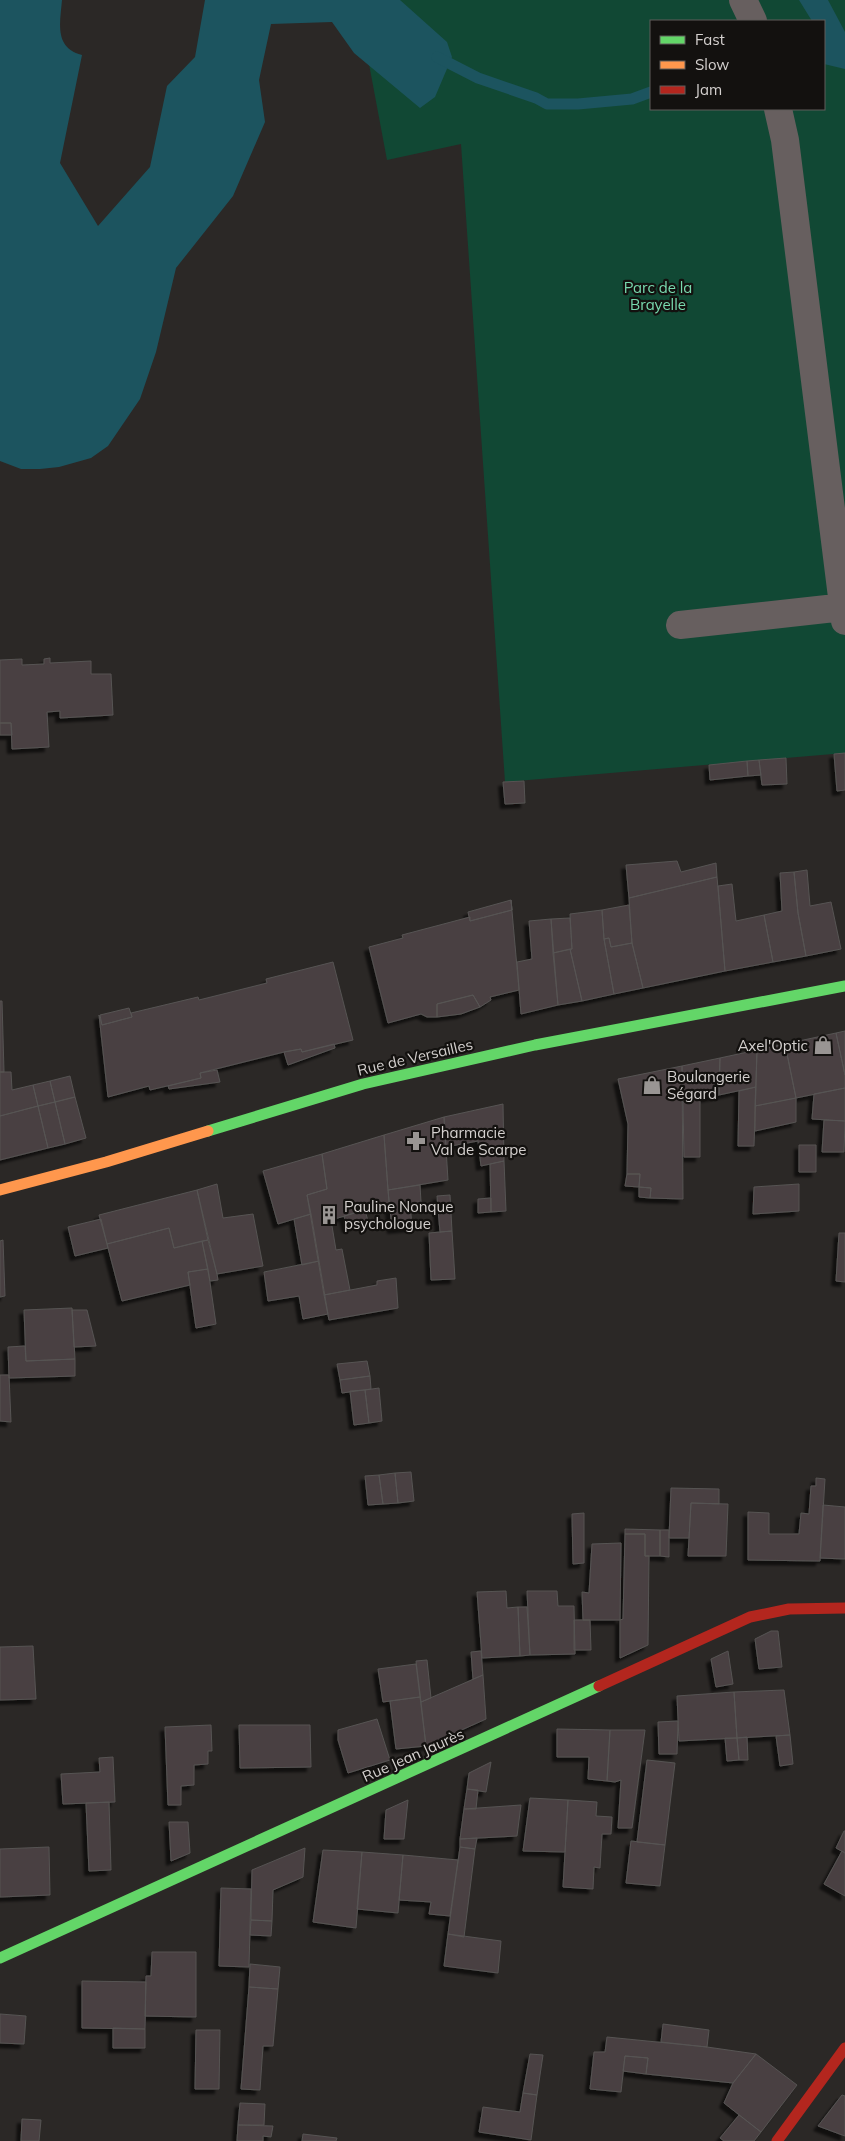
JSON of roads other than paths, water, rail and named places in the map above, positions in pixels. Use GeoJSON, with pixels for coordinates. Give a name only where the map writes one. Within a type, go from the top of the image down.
{"type":"FeatureCollection","features":[{"type":"Feature","properties":{"kind":"street"},"geometry":{"type":"LineString","coordinates":[[744,0],[753,20]]}},
{"type":"Feature","properties":{"kind":"street"},"geometry":{"type":"LineString","coordinates":[[680,625],[844,612],[809,321],[785,140],[778,110]]}},
{"type":"Feature","properties":{"kind":"street","name":"Rue de Versailles"},"geometry":{"type":"LineString","coordinates":[[0,1190],[106,1162],[363,1084],[535,1045],[845,986]]}},
{"type":"Feature","properties":{"kind":"street","name":"Rue Jean Jaurès"},"geometry":{"type":"LineString","coordinates":[[0,1958],[529,1719],[736,1622],[758,1613],[776,1609],[845,1608]]}},
{"type":"Feature","properties":{"kind":"street"},"geometry":{"type":"LineString","coordinates":[[777,2141],[845,2048]]}},
{"type":"Feature","properties":{"kind":"water"},"geometry":{"type":"Polygon","coordinates":[[[0,0],[62,0],[60,26],[63,41],[73,52],[82,55],[60,163],[98,226],[150,167],[167,86],[195,57],[205,0],[400,0],[447,42],[452,57],[435,97],[420,108],[354,53],[332,22],[271,24],[259,80],[265,122],[233,196],[176,268],[156,352],[140,399],[108,446],[91,458],[59,467],[21,469],[0,461],[0,0]]]}},
{"type":"Feature","properties":{"kind":"water"},"geometry":{"type":"Polygon","coordinates":[[[799,0],[828,0],[845,32],[845,69],[825,64],[825,20],[811,20],[799,0]]]}},
{"type":"Feature","properties":{"kind":"waterway"},"geometry":{"type":"LineString","coordinates":[[437,57],[478,78],[536,98],[547,104],[578,104],[632,99],[650,92]]}},
{"type":"Feature","properties":{"kind":"place","name":"Axel'Optic"},"geometry":{"type":"Point","coordinates":[823,1045]}},
{"type":"Feature","properties":{"kind":"place","name":"Boulangerie Ségard"},"geometry":{"type":"Point","coordinates":[652,1085]}},
{"type":"Feature","properties":{"kind":"place","name":"Pharmacie Val de Scarpe"},"geometry":{"type":"Point","coordinates":[416,1141]}},
{"type":"Feature","properties":{"kind":"place","name":"Pauline Nonque psychologue"},"geometry":{"type":"Point","coordinates":[329,1215]}},
{"type":"Feature","properties":{"kind":"park label","name":"Parc de la Brayelle"},"geometry":{"type":"Point","coordinates":[658,296]}}]}
